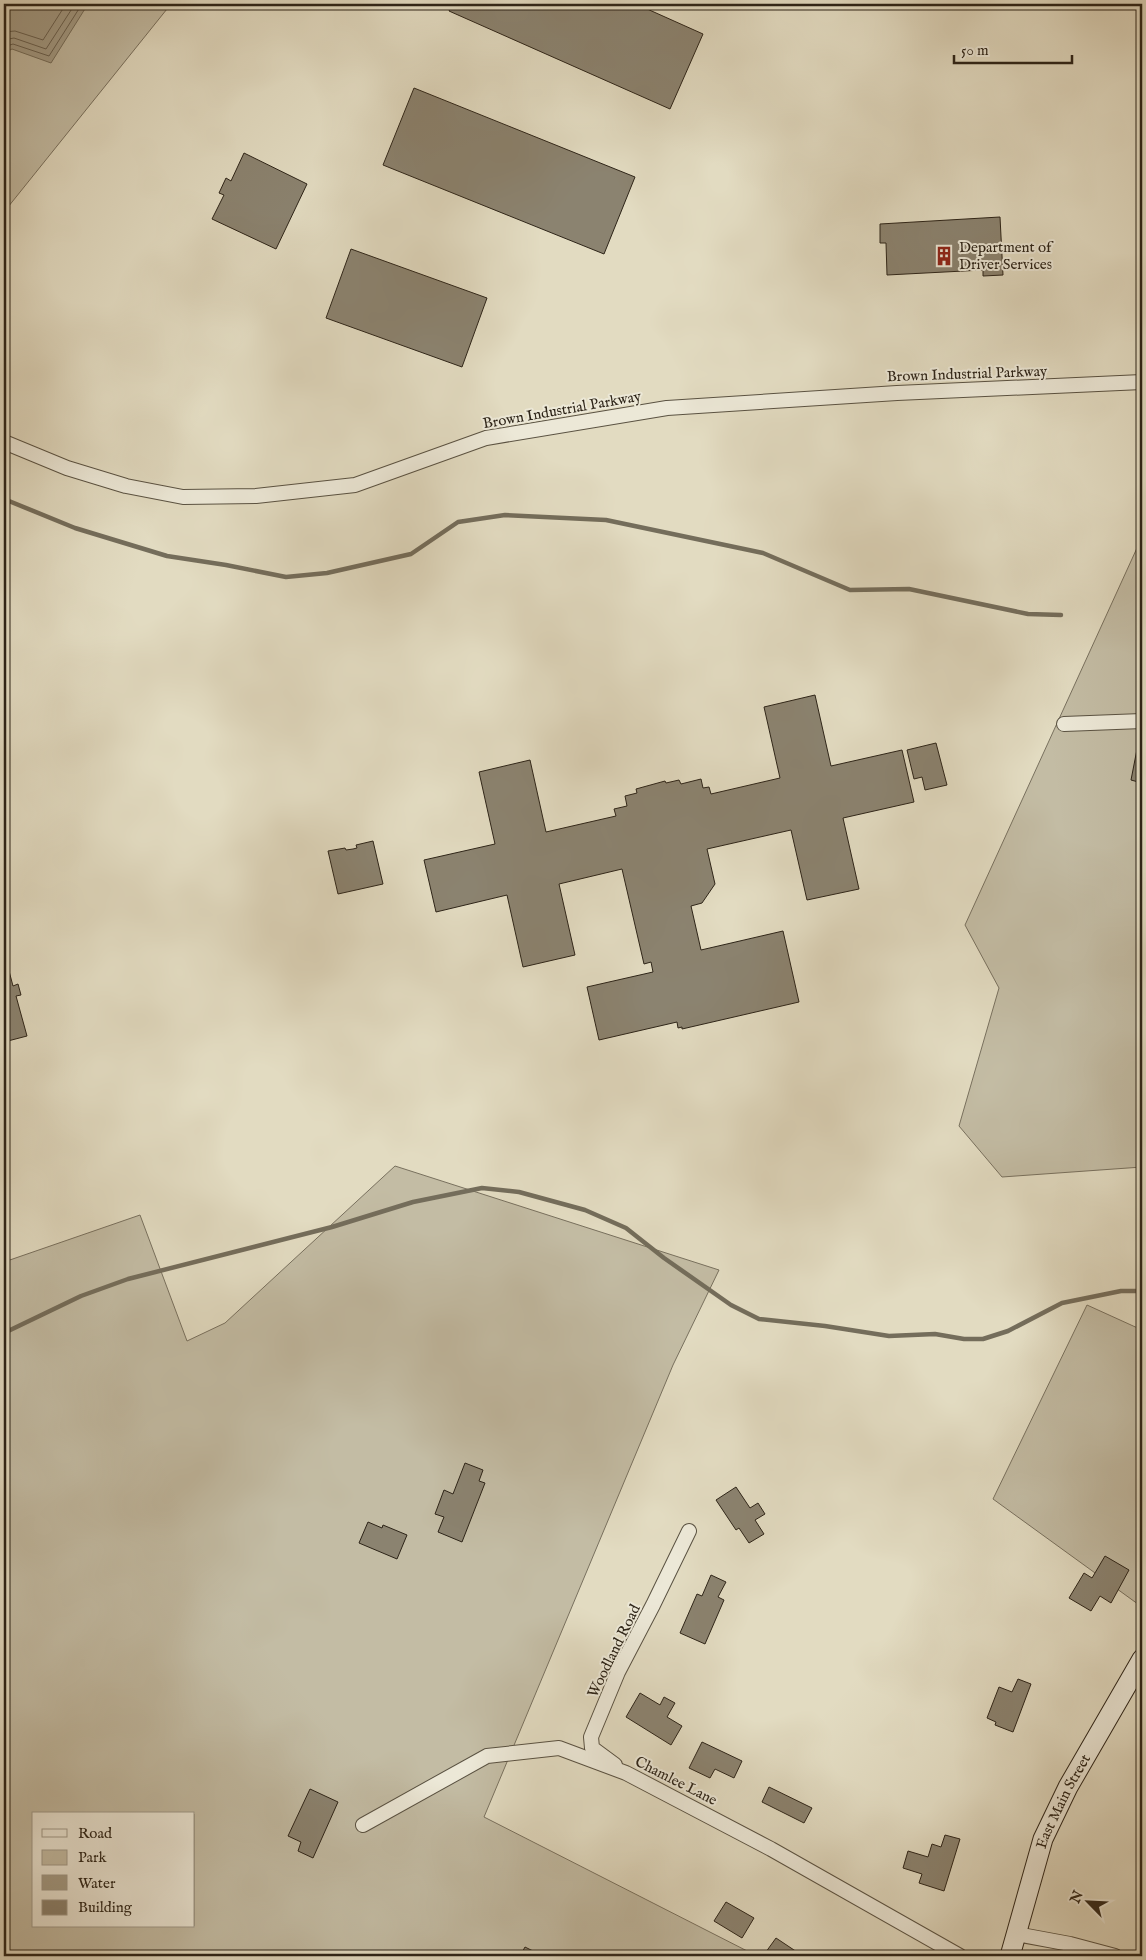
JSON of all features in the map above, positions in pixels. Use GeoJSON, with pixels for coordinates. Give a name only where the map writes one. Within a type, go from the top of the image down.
{"type":"FeatureCollection","features":[{"type":"Feature","properties":{"kind":"main road","name":"East Main Street"},"geometry":{"type":"LineString","coordinates":[[1010,1956],[1043,1839],[1068,1787],[1142,1659]]}},
{"type":"Feature","properties":{"kind":"street","name":"Brown Industrial Parkway"},"geometry":{"type":"LineString","coordinates":[[4,442],[67,468],[126,486],[183,497],[256,496],[355,485],[486,438],[667,408],[897,393],[1142,382]]}},
{"type":"Feature","properties":{"kind":"street"},"geometry":{"type":"LineString","coordinates":[[1064,724],[1142,721]]}},
{"type":"Feature","properties":{"kind":"street","name":"Woodland Road"},"geometry":{"type":"LineString","coordinates":[[626,1773],[592,1748],[591,1737],[618,1672],[654,1605],[689,1531]]}},
{"type":"Feature","properties":{"kind":"street","name":"Chamlee Lane"},"geometry":{"type":"LineString","coordinates":[[363,1825],[487,1756],[559,1748],[626,1773],[771,1849],[960,1956]]}},
{"type":"Feature","properties":{"kind":"street"},"geometry":{"type":"LineString","coordinates":[[1016,1934],[1070,1944],[1115,1956]]}},
{"type":"Feature","properties":{"kind":"green space"},"geometry":{"type":"Polygon","coordinates":[[[4,4],[171,4],[4,212],[4,4]]]}},
{"type":"Feature","properties":{"kind":"green space"},"geometry":{"type":"Polygon","coordinates":[[[1142,537],[1142,1167],[1002,1177],[959,1126],[999,988],[965,925],[1142,537]]]}},
{"type":"Feature","properties":{"kind":"green space"},"geometry":{"type":"Polygon","coordinates":[[[395,1166],[719,1270],[673,1365],[484,1817],[757,1956],[4,1956],[4,1262],[140,1215],[187,1341],[225,1323],[395,1166]]]}},
{"type":"Feature","properties":{"kind":"green space"},"geometry":{"type":"Polygon","coordinates":[[[1087,1305],[1142,1330],[1142,1607],[993,1499],[1087,1305]]]}},
{"type":"Feature","properties":{"kind":"water"},"geometry":{"type":"Polygon","coordinates":[[[4,4],[88,4],[51,63],[12,49],[4,53],[4,4]]]}},
{"type":"Feature","properties":{"kind":"building"},"geometry":{"type":"Polygon","coordinates":[[[452,4],[636,4],[703,34],[670,109],[449,11],[452,4]]]}},
{"type":"Feature","properties":{"kind":"building"},"geometry":{"type":"Polygon","coordinates":[[[414,88],[635,177],[604,254],[383,165],[414,88]]]}},
{"type":"Feature","properties":{"kind":"building"},"geometry":{"type":"Polygon","coordinates":[[[244,153],[307,184],[276,249],[212,219],[224,195],[219,193],[226,178],[231,181],[244,153]]]}},
{"type":"Feature","properties":{"kind":"building","name":"Department of Driver Services"},"geometry":{"type":"Polygon","coordinates":[[[1000,217],[1003,275],[983,276],[983,270],[887,275],[886,243],[880,243],[880,224],[1000,217]]]}},
{"type":"Feature","properties":{"kind":"building"},"geometry":{"type":"Polygon","coordinates":[[[351,249],[487,298],[462,367],[326,318],[351,249]]]}},
{"type":"Feature","properties":{"kind":"building"},"geometry":{"type":"Polygon","coordinates":[[[815,695],[831,766],[902,750],[914,802],[843,818],[859,889],[807,900],[791,830],[707,849],[715,884],[702,903],[691,906],[701,950],[783,931],[799,1002],[682,1029],[682,1027],[678,1028],[677,1022],[599,1040],[587,987],[653,972],[651,962],[644,964],[622,869],[559,884],[575,955],[523,967],[507,895],[436,912],[424,860],[495,844],[479,772],[530,760],[546,832],[616,816],[614,809],[627,806],[625,796],[637,793],[636,789],[665,781],[666,783],[679,780],[681,784],[701,779],[703,788],[709,787],[711,794],[780,778],[764,707],[815,695]]]}},
{"type":"Feature","properties":{"kind":"building"},"geometry":{"type":"Polygon","coordinates":[[[1140,734],[1142,735],[1142,783],[1131,780],[1140,734]]]}},
{"type":"Feature","properties":{"kind":"building"},"geometry":{"type":"Polygon","coordinates":[[[936,743],[947,785],[925,790],[922,777],[914,779],[907,750],[936,743]]]}},
{"type":"Feature","properties":{"kind":"building"},"geometry":{"type":"Polygon","coordinates":[[[373,841],[383,884],[338,894],[328,851],[345,848],[346,850],[353,849],[357,848],[356,845],[373,841]]]}},
{"type":"Feature","properties":{"kind":"building"},"geometry":{"type":"Polygon","coordinates":[[[4,952],[13,986],[18,984],[21,995],[16,996],[27,1036],[4,1042],[4,952]]]}},
{"type":"Feature","properties":{"kind":"building"},"geometry":{"type":"Polygon","coordinates":[[[465,1463],[483,1470],[479,1481],[485,1483],[462,1542],[438,1532],[444,1517],[435,1514],[444,1490],[453,1494],[465,1463]]]}},
{"type":"Feature","properties":{"kind":"building"},"geometry":{"type":"Polygon","coordinates":[[[736,1487],[750,1508],[758,1503],[765,1514],[755,1520],[764,1534],[749,1543],[739,1528],[736,1530],[716,1500],[736,1487]]]}},
{"type":"Feature","properties":{"kind":"building"},"geometry":{"type":"Polygon","coordinates":[[[368,1522],[382,1528],[383,1525],[407,1535],[397,1559],[359,1543],[368,1522]]]}},
{"type":"Feature","properties":{"kind":"building"},"geometry":{"type":"Polygon","coordinates":[[[1105,1556],[1129,1570],[1111,1603],[1100,1596],[1091,1611],[1069,1598],[1084,1573],[1092,1578],[1105,1556]]]}},
{"type":"Feature","properties":{"kind":"building"},"geometry":{"type":"Polygon","coordinates":[[[711,1575],[726,1582],[718,1597],[724,1600],[705,1644],[680,1633],[697,1594],[702,1596],[711,1575]]]}},
{"type":"Feature","properties":{"kind":"building"},"geometry":{"type":"Polygon","coordinates":[[[1018,1679],[1031,1684],[1013,1732],[995,1725],[996,1722],[987,1718],[999,1687],[1012,1692],[1018,1679]]]}},
{"type":"Feature","properties":{"kind":"building"},"geometry":{"type":"Polygon","coordinates":[[[640,1693],[660,1705],[664,1697],[675,1703],[667,1717],[682,1726],[671,1745],[626,1717],[640,1693]]]}},
{"type":"Feature","properties":{"kind":"building"},"geometry":{"type":"Polygon","coordinates":[[[702,1742],[742,1761],[734,1778],[715,1769],[710,1778],[689,1768],[702,1742]]]}},
{"type":"Feature","properties":{"kind":"building"},"geometry":{"type":"Polygon","coordinates":[[[769,1787],[812,1808],[804,1823],[762,1802],[769,1787]]]}},
{"type":"Feature","properties":{"kind":"building"},"geometry":{"type":"Polygon","coordinates":[[[310,1789],[338,1802],[313,1858],[298,1851],[301,1842],[288,1836],[310,1789]]]}},
{"type":"Feature","properties":{"kind":"building"},"geometry":{"type":"Polygon","coordinates":[[[945,1835],[960,1839],[944,1891],[919,1883],[922,1874],[903,1868],[908,1851],[928,1857],[932,1844],[941,1847],[945,1835]]]}},
{"type":"Feature","properties":{"kind":"building"},"geometry":{"type":"Polygon","coordinates":[[[726,1902],[754,1918],[742,1938],[714,1921],[726,1902]]]}},
{"type":"Feature","properties":{"kind":"building"},"geometry":{"type":"Polygon","coordinates":[[[776,1938],[803,1956],[763,1956],[776,1938]]]}},
{"type":"Feature","properties":{"kind":"building"},"geometry":{"type":"Polygon","coordinates":[[[525,1947],[543,1956],[520,1956],[525,1947]]]}},
{"type":"Feature","properties":{"kind":"waterway"},"geometry":{"type":"LineString","coordinates":[[4,499],[75,528],[167,556],[286,577],[327,573],[411,554],[458,522],[505,515],[606,520],[763,553],[850,590],[909,589],[1028,614],[1061,615]]}},
{"type":"Feature","properties":{"kind":"waterway"},"geometry":{"type":"LineString","coordinates":[[4,1333],[81,1296],[128,1279],[332,1227],[413,1202],[482,1188],[519,1192],[585,1210],[626,1228],[664,1258],[731,1305],[759,1319],[825,1326],[889,1336],[935,1334],[964,1339],[983,1339],[1008,1331],[1062,1303],[1121,1291],[1142,1291]]}},
{"type":"Feature","properties":{"kind":"place","name":"Department of Driver Services"},"geometry":{"type":"Point","coordinates":[944,256]}}]}
